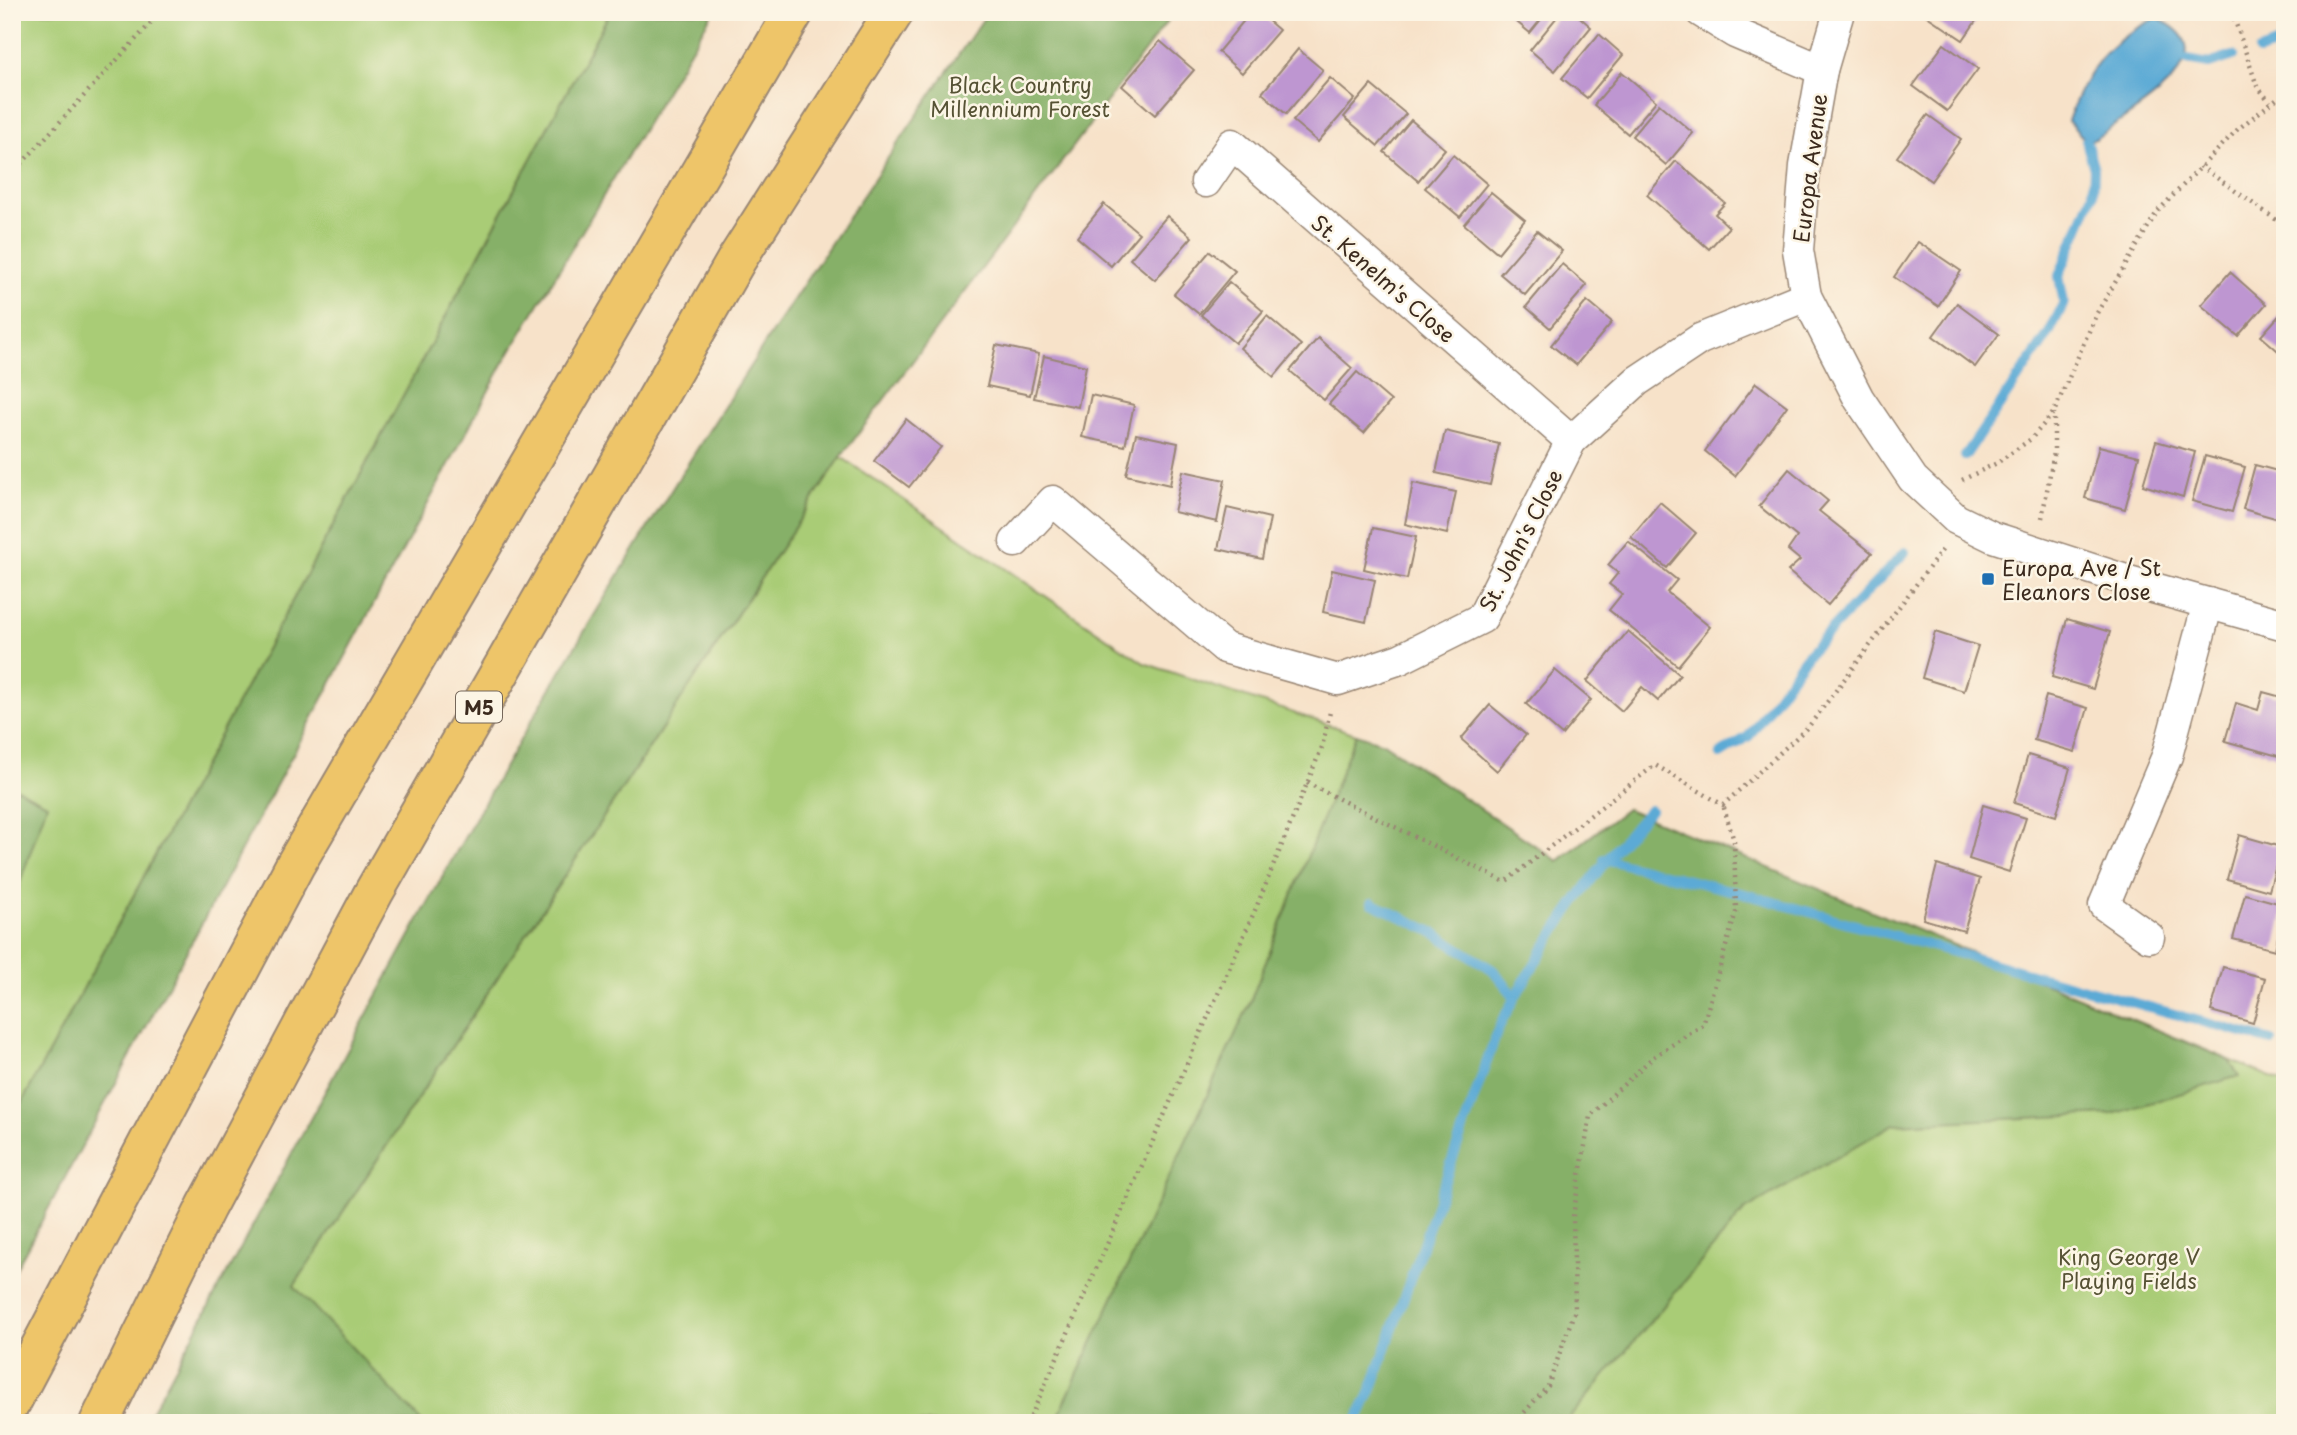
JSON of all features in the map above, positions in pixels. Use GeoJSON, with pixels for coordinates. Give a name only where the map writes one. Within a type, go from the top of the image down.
{"type":"FeatureCollection","features":[{"type":"Feature","properties":{"kind":"highway"},"geometry":{"type":"LineString","coordinates":[[12,1401],[295,865],[794,12]]}},
{"type":"Feature","properties":{"kind":"highway","name":"M5"},"geometry":{"type":"LineString","coordinates":[[99,1423],[206,1207],[374,892],[737,259],[894,12]]}},
{"type":"Feature","properties":{"kind":"street"},"geometry":{"type":"LineString","coordinates":[[1701,12],[1735,33],[1822,70]]}},
{"type":"Feature","properties":{"kind":"street","name":"Europa Avenue"},"geometry":{"type":"LineString","coordinates":[[1839,12],[1822,70],[1805,166],[1798,250],[1806,296],[1859,399],[1913,479],[1948,512],[1993,537],[2285,625]]}},
{"type":"Feature","properties":{"kind":"street","name":"St. Kenelm's Close"},"geometry":{"type":"LineString","coordinates":[[1206,182],[1232,144],[1571,441]]}},
{"type":"Feature","properties":{"kind":"street","name":"St. John's Close"},"geometry":{"type":"LineString","coordinates":[[1338,680],[1400,659],[1482,618],[1571,441],[1637,381],[1700,339],[1806,296]]}},
{"type":"Feature","properties":{"kind":"street"},"geometry":{"type":"LineString","coordinates":[[1015,542],[1053,501],[1224,648],[1338,680]]}},
{"type":"Feature","properties":{"kind":"street"},"geometry":{"type":"LineString","coordinates":[[2149,937],[2104,905],[2168,756],[2208,603]]}},
{"type":"Feature","properties":{"kind":"path"},"geometry":{"type":"LineString","coordinates":[[12,174],[161,12]]}},
{"type":"Feature","properties":{"kind":"path"},"geometry":{"type":"LineString","coordinates":[[2232,12],[2258,86],[2270,102]]}},
{"type":"Feature","properties":{"kind":"path"},"geometry":{"type":"LineString","coordinates":[[1723,805],[1809,726],[1944,548],[1948,512],[1960,481],[1997,463],[2031,439],[2054,412],[2103,302],[2157,212],[2200,166],[2270,102],[2285,92]]}},
{"type":"Feature","properties":{"kind":"path"},"geometry":{"type":"LineString","coordinates":[[2200,166],[2285,226]]}},
{"type":"Feature","properties":{"kind":"path"},"geometry":{"type":"LineString","coordinates":[[2032,550],[2042,520],[2054,452],[2054,412]]}},
{"type":"Feature","properties":{"kind":"path"},"geometry":{"type":"LineString","coordinates":[[1028,1423],[1250,920],[1322,747],[1338,680]]}},
{"type":"Feature","properties":{"kind":"path"},"geometry":{"type":"LineString","coordinates":[[1307,783],[1505,882],[1655,765],[1723,805],[1734,841],[1736,912],[1703,1025],[1653,1057],[1590,1116],[1573,1216],[1576,1310],[1548,1386],[1516,1423]]}},
{"type":"Feature","properties":{"kind":"green space"},"geometry":{"type":"Polygon","coordinates":[[[12,12],[610,12],[12,1121],[12,12]]]}},
{"type":"Feature","properties":{"kind":"green space"},"geometry":{"type":"Polygon","coordinates":[[[610,12],[713,12],[503,364],[12,1276],[12,1121],[610,12]]]}},
{"type":"Feature","properties":{"kind":"green space","name":"Black Country Millennium Forest"},"geometry":{"type":"Polygon","coordinates":[[[988,12],[1174,12],[841,457],[294,1286],[423,1423],[145,1423],[422,914],[585,629],[782,317],[988,12]]]}},
{"type":"Feature","properties":{"kind":"green space","name":"King George V Playing Fields"},"geometry":{"type":"Polygon","coordinates":[[[841,457],[1144,663],[1383,743],[1558,861],[1627,809],[2285,1083],[2285,1423],[228,1423],[294,1286],[841,457]]]}},
{"type":"Feature","properties":{"kind":"green space"},"geometry":{"type":"Polygon","coordinates":[[[1356,734],[1383,743],[1558,861],[1627,809],[2229,1060],[2239,1076],[2113,1114],[1894,1124],[1744,1211],[1565,1423],[1055,1423],[1248,1007],[1356,734]]]}},
{"type":"Feature","properties":{"kind":"green space"},"geometry":{"type":"Polygon","coordinates":[[[12,786],[47,804],[12,906],[12,786]]]}},
{"type":"Feature","properties":{"kind":"water"},"geometry":{"type":"Polygon","coordinates":[[[2156,18],[2179,32],[2187,48],[2183,65],[2170,82],[2151,99],[2095,139],[2086,141],[2068,121],[2082,87],[2100,59],[2124,37],[2156,18]]]}},
{"type":"Feature","properties":{"kind":"building"},"geometry":{"type":"Polygon","coordinates":[[[1251,12],[1258,12],[1279,30],[1242,73],[1218,52],[1251,12]]]}},
{"type":"Feature","properties":{"kind":"building"},"geometry":{"type":"Polygon","coordinates":[[[1505,12],[1547,12],[1530,33],[1505,12]]]}},
{"type":"Feature","properties":{"kind":"building"},"geometry":{"type":"Polygon","coordinates":[[[1561,12],[1574,12],[1591,27],[1555,71],[1530,50],[1561,12]]]}},
{"type":"Feature","properties":{"kind":"building"},"geometry":{"type":"Polygon","coordinates":[[[1930,12],[1982,12],[1963,40],[1927,16],[1930,12]]]}},
{"type":"Feature","properties":{"kind":"building"},"geometry":{"type":"Polygon","coordinates":[[[1599,34],[1623,55],[1587,98],[1562,78],[1599,34]]]}},
{"type":"Feature","properties":{"kind":"building"},"geometry":{"type":"Polygon","coordinates":[[[1160,41],[1194,70],[1155,115],[1122,86],[1160,41]]]}},
{"type":"Feature","properties":{"kind":"building"},"geometry":{"type":"Polygon","coordinates":[[[1944,44],[1978,69],[1947,111],[1913,86],[1944,44]]]}},
{"type":"Feature","properties":{"kind":"building"},"geometry":{"type":"Polygon","coordinates":[[[1298,49],[1323,70],[1286,114],[1262,93],[1298,49]]]}},
{"type":"Feature","properties":{"kind":"building"},"geometry":{"type":"Polygon","coordinates":[[[1622,72],[1656,101],[1628,134],[1594,105],[1622,72]]]}},
{"type":"Feature","properties":{"kind":"building"},"geometry":{"type":"Polygon","coordinates":[[[1330,78],[1355,99],[1318,142],[1293,121],[1330,78]]]}},
{"type":"Feature","properties":{"kind":"building"},"geometry":{"type":"Polygon","coordinates":[[[1371,85],[1406,114],[1378,146],[1344,117],[1371,85]]]}},
{"type":"Feature","properties":{"kind":"building"},"geometry":{"type":"Polygon","coordinates":[[[1659,104],[1693,133],[1666,165],[1632,136],[1659,104]]]}},
{"type":"Feature","properties":{"kind":"building"},"geometry":{"type":"Polygon","coordinates":[[[1928,115],[1961,139],[1931,181],[1897,157],[1928,115]]]}},
{"type":"Feature","properties":{"kind":"building"},"geometry":{"type":"Polygon","coordinates":[[[1411,120],[1445,149],[1418,181],[1384,152],[1411,120]]]}},
{"type":"Feature","properties":{"kind":"building"},"geometry":{"type":"Polygon","coordinates":[[[1453,155],[1487,184],[1460,217],[1425,188],[1453,155]]]}},
{"type":"Feature","properties":{"kind":"building"},"geometry":{"type":"Polygon","coordinates":[[[1676,161],[1725,203],[1715,214],[1729,227],[1709,249],[1647,195],[1676,161]]]}},
{"type":"Feature","properties":{"kind":"building"},"geometry":{"type":"Polygon","coordinates":[[[1491,192],[1525,220],[1498,253],[1464,224],[1491,192]]]}},
{"type":"Feature","properties":{"kind":"building"},"geometry":{"type":"Polygon","coordinates":[[[1104,204],[1139,233],[1111,266],[1077,237],[1104,204]]]}},
{"type":"Feature","properties":{"kind":"building"},"geometry":{"type":"Polygon","coordinates":[[[1167,216],[1192,237],[1155,280],[1130,259],[1167,216]]]}},
{"type":"Feature","properties":{"kind":"building"},"geometry":{"type":"Polygon","coordinates":[[[1537,231],[1562,251],[1525,295],[1500,274],[1537,231]]]}},
{"type":"Feature","properties":{"kind":"building"},"geometry":{"type":"Polygon","coordinates":[[[1918,242],[1961,271],[1938,306],[1894,277],[1918,242]]]}},
{"type":"Feature","properties":{"kind":"building"},"geometry":{"type":"Polygon","coordinates":[[[1210,251],[1235,271],[1199,314],[1174,294],[1210,251]]]}},
{"type":"Feature","properties":{"kind":"building"},"geometry":{"type":"Polygon","coordinates":[[[1562,264],[1587,285],[1550,328],[1526,307],[1562,264]]]}},
{"type":"Feature","properties":{"kind":"building"},"geometry":{"type":"Polygon","coordinates":[[[2230,272],[2266,304],[2238,336],[2201,305],[2230,272]]]}},
{"type":"Feature","properties":{"kind":"building"},"geometry":{"type":"Polygon","coordinates":[[[1229,282],[1263,311],[1235,343],[1201,315],[1229,282]]]}},
{"type":"Feature","properties":{"kind":"building"},"geometry":{"type":"Polygon","coordinates":[[[1587,301],[1612,322],[1576,365],[1551,345],[1587,301]]]}},
{"type":"Feature","properties":{"kind":"building"},"geometry":{"type":"Polygon","coordinates":[[[1957,303],[1999,334],[1975,367],[1933,336],[1957,303]]]}},
{"type":"Feature","properties":{"kind":"building"},"geometry":{"type":"Polygon","coordinates":[[[2285,309],[2285,357],[2261,336],[2285,309]]]}},
{"type":"Feature","properties":{"kind":"building"},"geometry":{"type":"Polygon","coordinates":[[[1267,316],[1301,345],[1274,377],[1240,348],[1267,316]]]}},
{"type":"Feature","properties":{"kind":"building"},"geometry":{"type":"Polygon","coordinates":[[[1318,338],[1352,368],[1324,400],[1290,371],[1318,338]]]}},
{"type":"Feature","properties":{"kind":"building"},"geometry":{"type":"Polygon","coordinates":[[[996,345],[1039,354],[1030,395],[987,386],[996,345]]]}},
{"type":"Feature","properties":{"kind":"building"},"geometry":{"type":"Polygon","coordinates":[[[1044,356],[1086,366],[1078,407],[1034,398],[1044,356]]]}},
{"type":"Feature","properties":{"kind":"building"},"geometry":{"type":"Polygon","coordinates":[[[1357,372],[1391,401],[1364,433],[1329,404],[1357,372]]]}},
{"type":"Feature","properties":{"kind":"building"},"geometry":{"type":"Polygon","coordinates":[[[1756,383],[1787,406],[1735,476],[1705,451],[1756,383]]]}},
{"type":"Feature","properties":{"kind":"building"},"geometry":{"type":"Polygon","coordinates":[[[1091,395],[1134,405],[1125,446],[1082,437],[1091,395]]]}},
{"type":"Feature","properties":{"kind":"building"},"geometry":{"type":"Polygon","coordinates":[[[906,419],[941,447],[909,487],[874,461],[906,419]]]}},
{"type":"Feature","properties":{"kind":"building"},"geometry":{"type":"Polygon","coordinates":[[[1445,431],[1499,444],[1490,485],[1436,473],[1445,431]]]}},
{"type":"Feature","properties":{"kind":"building"},"geometry":{"type":"Polygon","coordinates":[[[1136,434],[1178,443],[1170,485],[1126,475],[1136,434]]]}},
{"type":"Feature","properties":{"kind":"building"},"geometry":{"type":"Polygon","coordinates":[[[2156,441],[2195,452],[2183,497],[2143,485],[2156,441]]]}},
{"type":"Feature","properties":{"kind":"building"},"geometry":{"type":"Polygon","coordinates":[[[2099,446],[2139,456],[2125,509],[2085,498],[2099,446]]]}},
{"type":"Feature","properties":{"kind":"building"},"geometry":{"type":"Polygon","coordinates":[[[2205,456],[2245,467],[2232,512],[2192,501],[2205,456]]]}},
{"type":"Feature","properties":{"kind":"building"},"geometry":{"type":"Polygon","coordinates":[[[2255,465],[2285,473],[2282,520],[2243,509],[2255,465]]]}},
{"type":"Feature","properties":{"kind":"building"},"geometry":{"type":"Polygon","coordinates":[[[1789,469],[1828,501],[1819,511],[1872,553],[1828,605],[1788,571],[1800,560],[1788,550],[1797,537],[1759,506],[1789,469]]]}},
{"type":"Feature","properties":{"kind":"building"},"geometry":{"type":"Polygon","coordinates":[[[1183,471],[1225,480],[1217,522],[1174,512],[1183,471]]]}},
{"type":"Feature","properties":{"kind":"building"},"geometry":{"type":"Polygon","coordinates":[[[1413,483],[1456,492],[1447,534],[1405,524],[1413,483]]]}},
{"type":"Feature","properties":{"kind":"building"},"geometry":{"type":"Polygon","coordinates":[[[1660,502],[1696,533],[1667,568],[1631,537],[1660,502]]]}},
{"type":"Feature","properties":{"kind":"building"},"geometry":{"type":"Polygon","coordinates":[[[1227,508],[1270,518],[1262,559],[1218,549],[1227,508]]]}},
{"type":"Feature","properties":{"kind":"building"},"geometry":{"type":"Polygon","coordinates":[[[1373,528],[1416,537],[1407,579],[1364,569],[1373,528]]]}},
{"type":"Feature","properties":{"kind":"building"},"geometry":{"type":"Polygon","coordinates":[[[1628,541],[1677,580],[1667,592],[1710,627],[1678,666],[1609,610],[1622,594],[1609,584],[1618,573],[1608,565],[1628,541]]]}},
{"type":"Feature","properties":{"kind":"building"},"geometry":{"type":"Polygon","coordinates":[[[1332,570],[1375,580],[1366,622],[1323,612],[1332,570]]]}},
{"type":"Feature","properties":{"kind":"building"},"geometry":{"type":"Polygon","coordinates":[[[2067,619],[2110,632],[2093,689],[2052,677],[2067,619]]]}},
{"type":"Feature","properties":{"kind":"building"},"geometry":{"type":"Polygon","coordinates":[[[1628,631],[1680,675],[1658,701],[1642,687],[1622,711],[1587,681],[1628,631]]]}},
{"type":"Feature","properties":{"kind":"building"},"geometry":{"type":"Polygon","coordinates":[[[1935,632],[1978,646],[1964,691],[1922,678],[1935,632]]]}},
{"type":"Feature","properties":{"kind":"building"},"geometry":{"type":"Polygon","coordinates":[[[1555,670],[1591,700],[1562,735],[1526,704],[1555,670]]]}},
{"type":"Feature","properties":{"kind":"building"},"geometry":{"type":"Polygon","coordinates":[[[2263,692],[2285,698],[2285,758],[2225,741],[2236,703],[2258,710],[2263,692]]]}},
{"type":"Feature","properties":{"kind":"building"},"geometry":{"type":"Polygon","coordinates":[[[2046,696],[2088,708],[2075,752],[2034,740],[2046,696]]]}},
{"type":"Feature","properties":{"kind":"building"},"geometry":{"type":"Polygon","coordinates":[[[1490,705],[1526,735],[1497,771],[1461,739],[1490,705]]]}},
{"type":"Feature","properties":{"kind":"building"},"geometry":{"type":"Polygon","coordinates":[[[2028,755],[2070,768],[2056,816],[2014,803],[2028,755]]]}},
{"type":"Feature","properties":{"kind":"building"},"geometry":{"type":"Polygon","coordinates":[[[1983,805],[2026,818],[2009,872],[1969,859],[1983,805]]]}},
{"type":"Feature","properties":{"kind":"building"},"geometry":{"type":"Polygon","coordinates":[[[2239,835],[2281,847],[2269,891],[2227,879],[2239,835]]]}},
{"type":"Feature","properties":{"kind":"building"},"geometry":{"type":"Polygon","coordinates":[[[1937,865],[1980,879],[1964,931],[1923,919],[1937,865]]]}},
{"type":"Feature","properties":{"kind":"building"},"geometry":{"type":"Polygon","coordinates":[[[2245,894],[2285,905],[2275,950],[2233,939],[2245,894]]]}},
{"type":"Feature","properties":{"kind":"building"},"geometry":{"type":"Polygon","coordinates":[[[2223,967],[2265,978],[2253,1023],[2211,1011],[2223,967]]]}},
{"type":"Feature","properties":{"kind":"waterway"},"geometry":{"type":"LineString","coordinates":[[2259,51],[2285,42]]}},
{"type":"Feature","properties":{"kind":"waterway"},"geometry":{"type":"LineString","coordinates":[[2187,60],[2209,64],[2233,56]]}},
{"type":"Feature","properties":{"kind":"waterway"},"geometry":{"type":"LineString","coordinates":[[1965,456],[2049,333],[2064,303],[2059,276],[2093,194],[2094,169],[2086,141]]}},
{"type":"Feature","properties":{"kind":"waterway"},"geometry":{"type":"LineString","coordinates":[[1720,754],[1749,736],[1807,655],[1905,552]]}},
{"type":"Feature","properties":{"kind":"waterway"},"geometry":{"type":"LineString","coordinates":[[1356,1423],[1371,1391],[1499,1027],[1531,969],[1567,913],[1607,860],[1650,810]]}},
{"type":"Feature","properties":{"kind":"waterway"},"geometry":{"type":"LineString","coordinates":[[1604,859],[1745,894],[2271,1041]]}},
{"type":"Feature","properties":{"kind":"waterway"},"geometry":{"type":"LineString","coordinates":[[1372,903],[1431,931],[1493,970],[1515,997]]}},
{"type":"Feature","properties":{"kind":"place","name":"Europa Ave / St Eleanors Close"},"geometry":{"type":"Point","coordinates":[1988,579]}}]}
